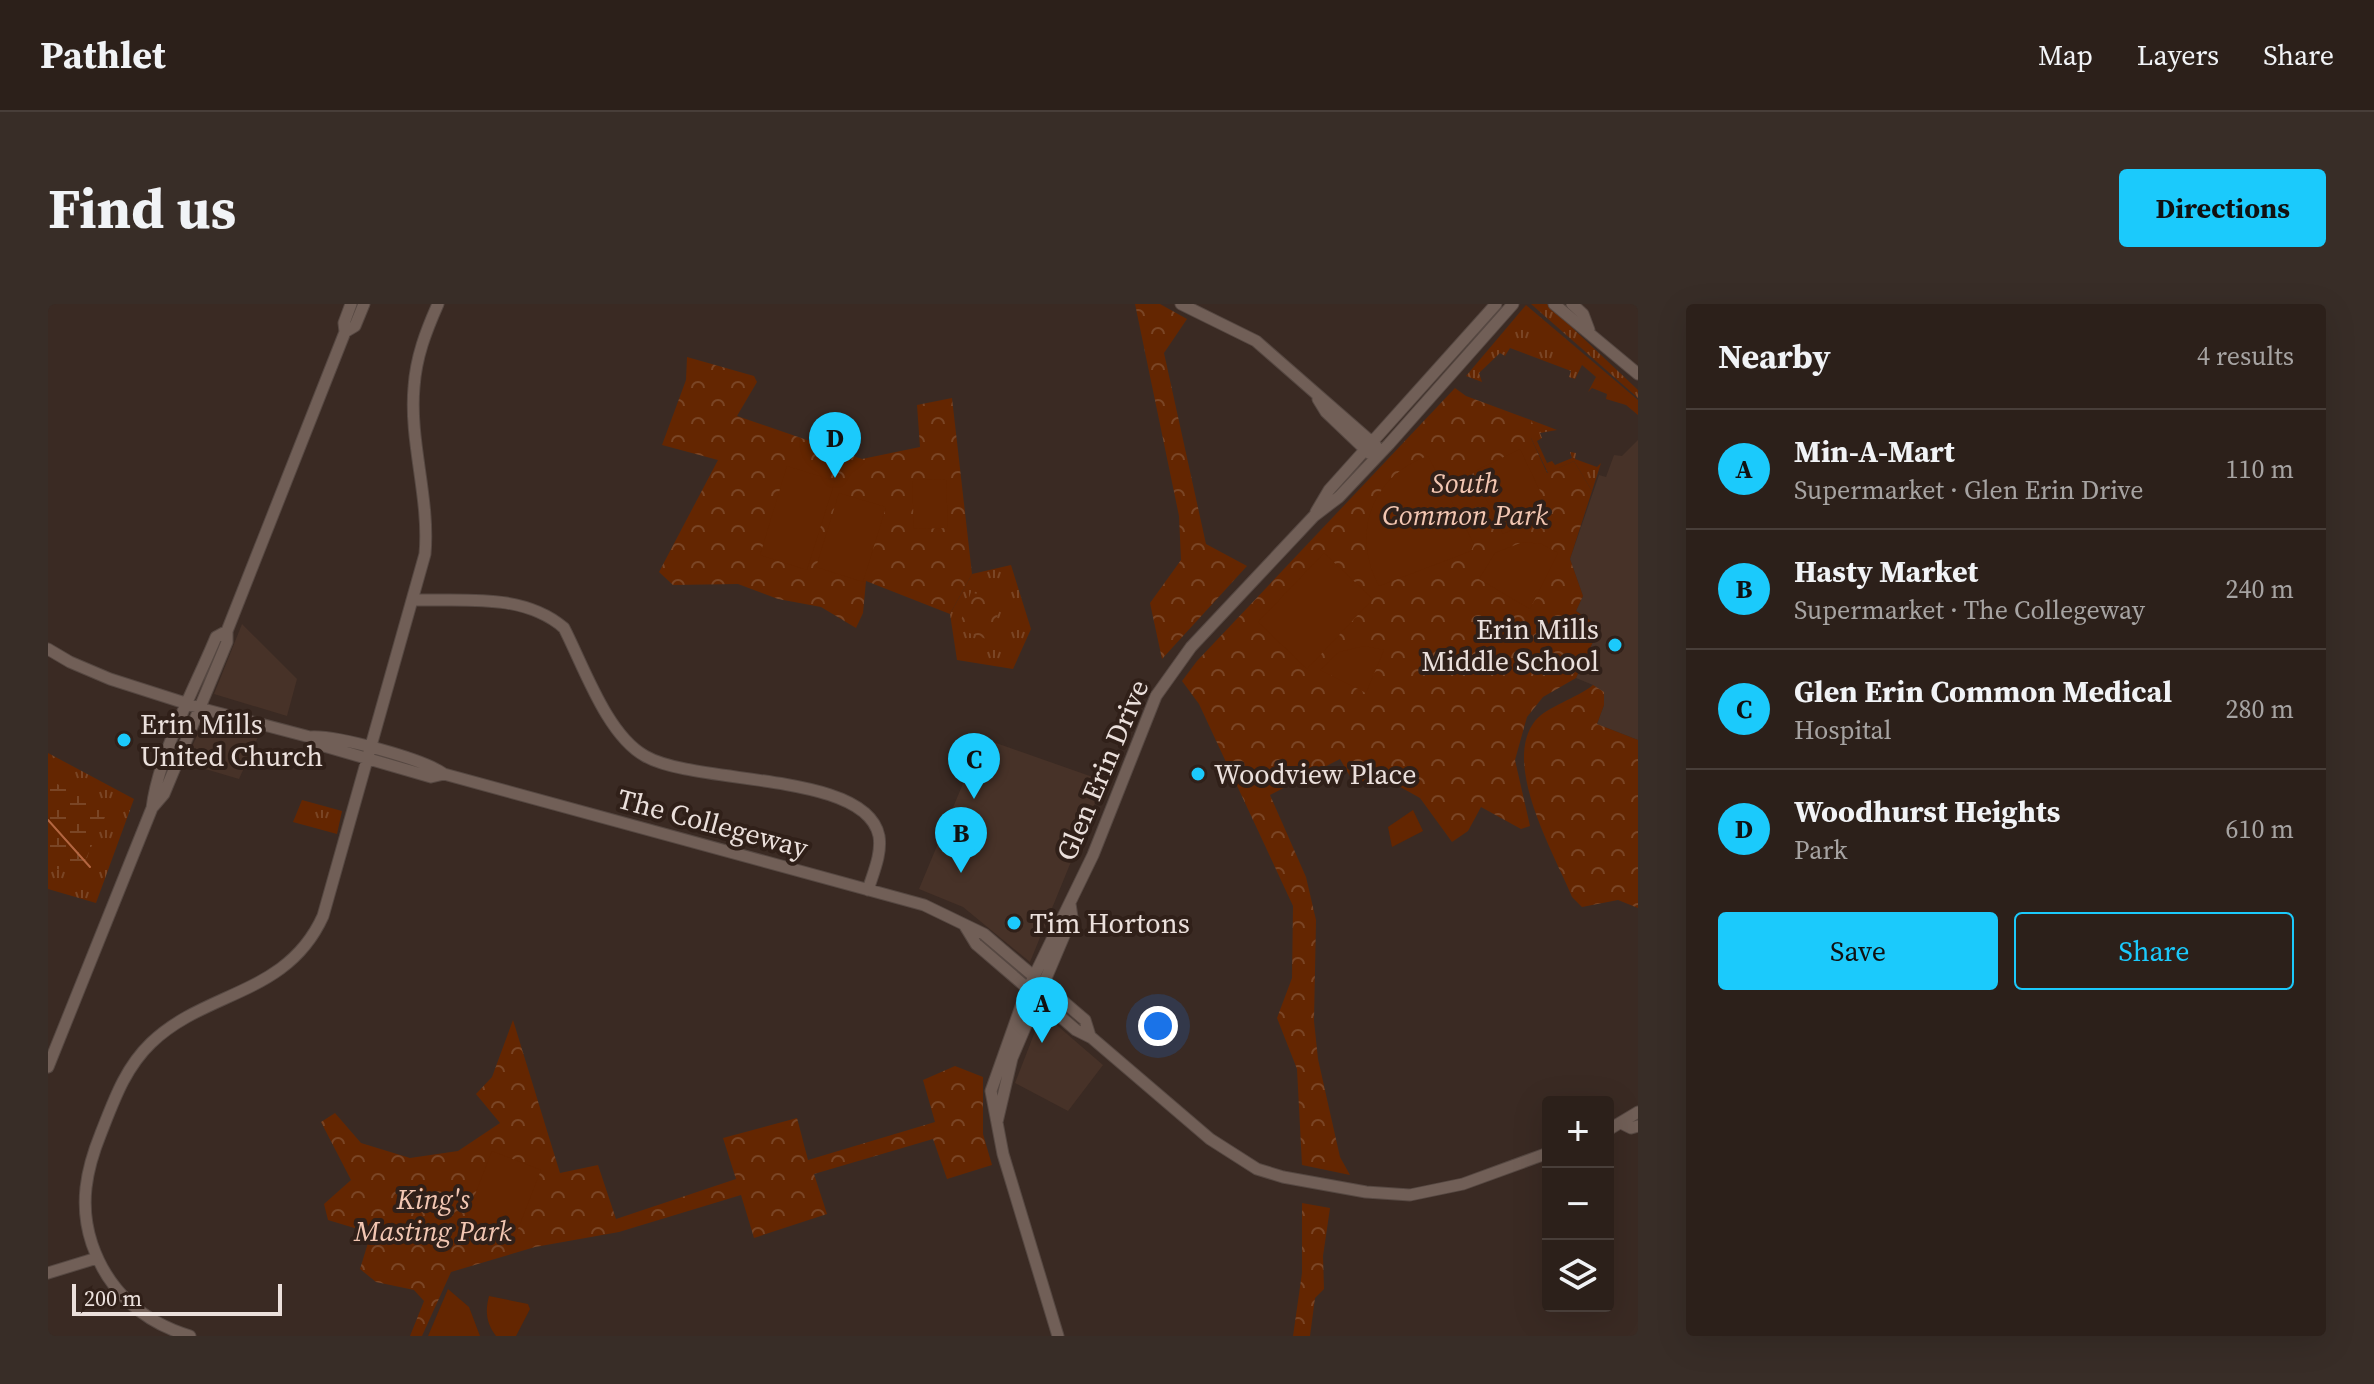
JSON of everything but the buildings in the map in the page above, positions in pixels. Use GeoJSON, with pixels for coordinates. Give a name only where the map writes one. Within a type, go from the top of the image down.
{"type":"FeatureCollection","features":[{"type":"Feature","properties":{"kind":"street"},"geometry":{"type":"LineString","coordinates":[[48,1067],[152,808],[164,794],[194,706],[227,642],[227,631],[345,332],[351,304]]}},
{"type":"Feature","properties":{"kind":"street"},"geometry":{"type":"LineString","coordinates":[[345,332],[355,326],[364,304]]}},
{"type":"Feature","properties":{"kind":"street"},"geometry":{"type":"LineString","coordinates":[[190,1336],[135,1309],[113,1285],[97,1258],[86,1219],[86,1179],[93,1153],[126,1074],[145,1049],[168,1029],[264,982],[305,946],[320,923],[333,889],[413,600],[426,541],[413,389],[417,362],[438,304]]}},
{"type":"Feature","properties":{"kind":"street"},"geometry":{"type":"LineString","coordinates":[[1181,304],[1256,341],[1374,451]]}},
{"type":"Feature","properties":{"kind":"street","name":"Glen Erin Drive"},"geometry":{"type":"LineString","coordinates":[[1374,451],[1496,304]]}},
{"type":"Feature","properties":{"kind":"street","name":"Glen Erin Drive"},"geometry":{"type":"LineString","coordinates":[[1058,1336],[997,1124],[991,1091],[1002,1053],[1033,977],[1070,904],[1156,696],[1175,665],[1314,516],[1329,490],[1374,451],[1513,304]]}},
{"type":"Feature","properties":{"kind":"street"},"geometry":{"type":"LineString","coordinates":[[1554,304],[1589,330],[1638,374]]}},
{"type":"Feature","properties":{"kind":"street"},"geometry":{"type":"LineString","coordinates":[[1572,304],[1583,314],[1589,330]]}},
{"type":"Feature","properties":{"kind":"street"},"geometry":{"type":"LineString","coordinates":[[413,600],[510,603],[550,616],[564,628],[619,735],[648,758],[698,773],[802,787],[865,809],[873,819],[880,851],[868,890]]}},
{"type":"Feature","properties":{"kind":"street","name":"The Collegeway"},"geometry":{"type":"LineString","coordinates":[[48,649],[97,674],[194,706],[310,737],[327,736],[370,754],[434,767],[444,774],[924,905],[984,934],[1085,1020],[1090,1036]]}},
{"type":"Feature","properties":{"kind":"street","name":"Glen Erin Drive"},"geometry":{"type":"LineString","coordinates":[[997,1124],[1012,1058],[1072,917],[1070,904]]}},
{"type":"Feature","properties":{"kind":"street","name":"The Collegeway"},"geometry":{"type":"LineString","coordinates":[[965,926],[976,944],[1210,1139],[1243,1162],[1271,1174],[1366,1192],[1410,1195],[1455,1187],[1542,1155]]}},
{"type":"Feature","properties":{"kind":"street"},"geometry":{"type":"LineString","coordinates":[[1614,1128],[1638,1112]]}},
{"type":"Feature","properties":{"kind":"street"},"geometry":{"type":"LineString","coordinates":[[1623,1124],[1631,1128],[1638,1126]]}},
{"type":"Feature","properties":{"kind":"street"},"geometry":{"type":"LineString","coordinates":[[48,1273],[97,1258]]}},
{"type":"Feature","properties":{"kind":"shaded area"},"geometry":{"type":"Polygon","coordinates":[[[1638,440],[1638,740],[1597,724],[1604,705],[1593,685],[1576,678],[1600,627],[1576,611],[1583,596],[1570,559],[1599,475],[1606,477],[1614,455],[1622,456],[1638,440]]]}},
{"type":"Feature","properties":{"kind":"shaded area"},"geometry":{"type":"Polygon","coordinates":[[[242,624],[297,679],[287,716],[214,694],[242,624]]]}},
{"type":"Feature","properties":{"kind":"shaded area"},"geometry":{"type":"Polygon","coordinates":[[[202,724],[258,737],[239,779],[185,763],[202,724]]]}},
{"type":"Feature","properties":{"kind":"shaded area"},"geometry":{"type":"Polygon","coordinates":[[[982,738],[1104,781],[1030,962],[963,907],[919,889],[982,738]]]}},
{"type":"Feature","properties":{"kind":"shaded area"},"geometry":{"type":"Polygon","coordinates":[[[1045,1015],[1103,1065],[1068,1111],[1015,1083],[1041,1016],[1045,1015]]]}},
{"type":"Feature","properties":{"kind":"green space"},"geometry":{"type":"Polygon","coordinates":[[[1135,304],[1160,304],[1187,319],[1164,353],[1206,544],[1247,566],[1162,659],[1150,603],[1181,560],[1179,516],[1135,304]]]}},
{"type":"Feature","properties":{"kind":"green space"},"geometry":{"type":"Polygon","coordinates":[[[1531,304],[1547,304],[1638,390],[1638,398],[1531,304]]]}},
{"type":"Feature","properties":{"kind":"green space"},"geometry":{"type":"Polygon","coordinates":[[[1526,305],[1638,400],[1638,415],[1626,405],[1606,399],[1607,394],[1592,388],[1588,392],[1596,377],[1582,365],[1575,379],[1569,377],[1571,371],[1510,348],[1505,356],[1500,353],[1479,373],[1482,382],[1466,376],[1526,305]]]}},
{"type":"Feature","properties":{"kind":"green space"},"geometry":{"type":"Polygon","coordinates":[[[687,357],[754,376],[757,382],[737,416],[862,459],[920,447],[917,405],[952,398],[972,574],[950,614],[866,581],[863,613],[856,628],[821,607],[778,599],[738,584],[673,585],[659,572],[718,460],[662,445],[686,380],[687,357]]]}},
{"type":"Feature","properties":{"kind":"green space","name":"South Common Park"},"geometry":{"type":"Polygon","coordinates":[[[1455,388],[1466,396],[1531,420],[1538,434],[1531,438],[1547,473],[1574,461],[1592,491],[1570,559],[1583,596],[1576,611],[1600,627],[1576,678],[1543,697],[1527,717],[1515,760],[1530,826],[1521,829],[1481,807],[1468,831],[1452,842],[1420,798],[1379,775],[1355,785],[1340,759],[1270,795],[1306,877],[1316,920],[1314,1021],[1318,1059],[1340,1157],[1350,1175],[1302,1165],[1297,1069],[1277,1018],[1292,978],[1293,906],[1199,704],[1182,681],[1197,661],[1455,388]]]}},
{"type":"Feature","properties":{"kind":"green space"},"geometry":{"type":"Polygon","coordinates":[[[1531,420],[1557,430],[1540,433],[1542,438],[1537,441],[1547,463],[1552,461],[1555,465],[1572,458],[1570,452],[1576,453],[1575,459],[1597,467],[1601,463],[1592,491],[1574,461],[1548,473],[1531,438],[1531,420]]]}},
{"type":"Feature","properties":{"kind":"green space"},"geometry":{"type":"Polygon","coordinates":[[[1520,449],[1550,512],[1503,534],[1473,472],[1520,449]]]}},
{"type":"Feature","properties":{"kind":"green space"},"geometry":{"type":"Polygon","coordinates":[[[1428,456],[1474,544],[1471,551],[1379,586],[1367,547],[1367,527],[1372,509],[1392,477],[1428,456]]]}},
{"type":"Feature","properties":{"kind":"green space"},"geometry":{"type":"Polygon","coordinates":[[[787,466],[835,481],[807,570],[760,555],[787,466]]]}},
{"type":"Feature","properties":{"kind":"green space"},"geometry":{"type":"Polygon","coordinates":[[[946,479],[948,528],[914,529],[912,480],[946,479]]]}},
{"type":"Feature","properties":{"kind":"green space"},"geometry":{"type":"Polygon","coordinates":[[[839,493],[886,507],[863,582],[816,567],[839,493]]]}},
{"type":"Feature","properties":{"kind":"green space"},"geometry":{"type":"Polygon","coordinates":[[[1523,542],[1542,544],[1558,553],[1530,609],[1479,579],[1495,553],[1523,542]]]}},
{"type":"Feature","properties":{"kind":"green space"},"geometry":{"type":"Polygon","coordinates":[[[1324,553],[1373,599],[1307,669],[1258,622],[1324,553]]]}},
{"type":"Feature","properties":{"kind":"green space"},"geometry":{"type":"Polygon","coordinates":[[[1011,565],[1031,629],[1013,669],[957,660],[950,614],[972,574],[1011,565]]]}},
{"type":"Feature","properties":{"kind":"green space"},"geometry":{"type":"Polygon","coordinates":[[[971,592],[1002,603],[989,640],[958,629],[971,592]]]}},
{"type":"Feature","properties":{"kind":"green space"},"geometry":{"type":"Polygon","coordinates":[[[1364,646],[1384,650],[1366,693],[1320,670],[1339,652],[1364,646]]]}},
{"type":"Feature","properties":{"kind":"green space"},"geometry":{"type":"Polygon","coordinates":[[[1593,685],[1604,692],[1604,705],[1597,724],[1638,740],[1638,908],[1618,900],[1582,907],[1572,897],[1544,834],[1527,785],[1524,761],[1526,739],[1535,721],[1546,711],[1593,685]]]}},
{"type":"Feature","properties":{"kind":"green space"},"geometry":{"type":"Polygon","coordinates":[[[48,753],[134,799],[96,903],[48,889],[48,753]]]}},
{"type":"Feature","properties":{"kind":"green space"},"geometry":{"type":"Polygon","coordinates":[[[48,779],[96,805],[105,817],[83,865],[74,873],[48,867],[48,779]]]}},
{"type":"Feature","properties":{"kind":"green space"},"geometry":{"type":"Polygon","coordinates":[[[302,800],[342,811],[337,834],[293,822],[302,800]]]}},
{"type":"Feature","properties":{"kind":"green space"},"geometry":{"type":"Polygon","coordinates":[[[1413,810],[1423,831],[1392,847],[1388,827],[1413,810]]]}},
{"type":"Feature","properties":{"kind":"green space","name":"King's Masting Park"},"geometry":{"type":"Polygon","coordinates":[[[513,1020],[560,1173],[598,1165],[616,1219],[736,1179],[723,1138],[797,1118],[808,1160],[935,1122],[923,1080],[955,1066],[983,1077],[983,1134],[992,1165],[947,1179],[933,1139],[814,1174],[827,1214],[754,1238],[741,1195],[619,1232],[535,1247],[451,1272],[422,1336],[410,1336],[424,1301],[414,1290],[376,1282],[360,1269],[371,1233],[328,1220],[324,1204],[351,1180],[321,1122],[335,1113],[361,1143],[410,1158],[458,1151],[500,1123],[476,1094],[492,1077],[513,1020]]]}},
{"type":"Feature","properties":{"kind":"green space"},"geometry":{"type":"Polygon","coordinates":[[[492,1151],[541,1170],[511,1247],[462,1228],[492,1151]]]}},
{"type":"Feature","properties":{"kind":"green space"},"geometry":{"type":"Polygon","coordinates":[[[1302,1203],[1330,1208],[1323,1256],[1324,1289],[1315,1298],[1310,1336],[1293,1336],[1302,1273],[1302,1203]]]}},
{"type":"Feature","properties":{"kind":"green space"},"geometry":{"type":"Polygon","coordinates":[[[448,1289],[469,1307],[480,1336],[428,1336],[448,1289]]]}},
{"type":"Feature","properties":{"kind":"green space"},"geometry":{"type":"Polygon","coordinates":[[[489,1296],[528,1304],[530,1309],[516,1336],[496,1336],[487,1317],[489,1296]]]}},
{"type":"Feature","properties":{"kind":"waterway"},"geometry":{"type":"LineString","coordinates":[[48,820],[90,867]]}},
{"type":"Feature","properties":{"kind":"place","name":"Woodhurst Heights"},"geometry":{"type":"Point","coordinates":[835,478]}},
{"type":"Feature","properties":{"kind":"place","name":"Erin Mills Middle School"},"geometry":{"type":"Point","coordinates":[1615,645]}},
{"type":"Feature","properties":{"kind":"place","name":"Erin Mills United Church"},"geometry":{"type":"Point","coordinates":[124,740]}},
{"type":"Feature","properties":{"kind":"place","name":"Woodview Place"},"geometry":{"type":"Point","coordinates":[1198,774]}},
{"type":"Feature","properties":{"kind":"place","name":"Glen Erin Common Medical"},"geometry":{"type":"Point","coordinates":[974,799]}},
{"type":"Feature","properties":{"kind":"place","name":"Hasty Market"},"geometry":{"type":"Point","coordinates":[961,873]}},
{"type":"Feature","properties":{"kind":"place","name":"Tim Hortons"},"geometry":{"type":"Point","coordinates":[1014,923]}},
{"type":"Feature","properties":{"kind":"place","name":"Min-A-Mart"},"geometry":{"type":"Point","coordinates":[1042,1043]}}]}
